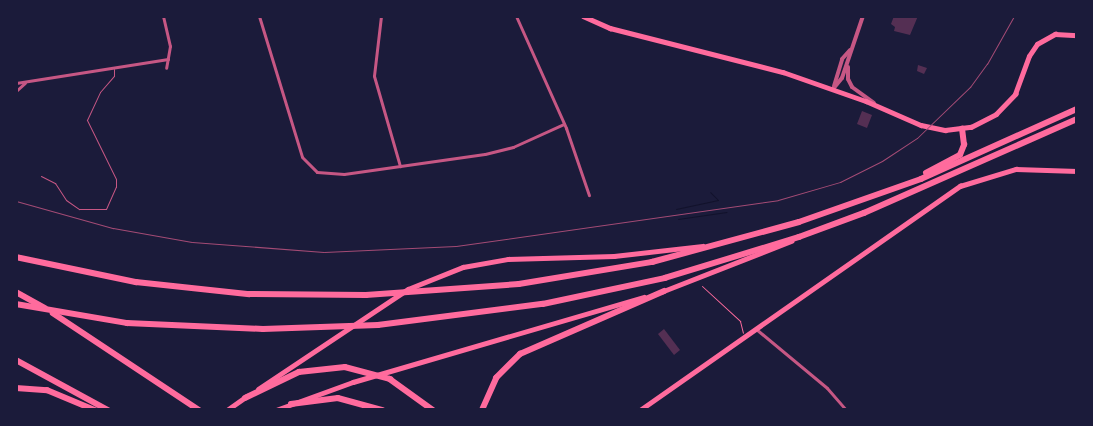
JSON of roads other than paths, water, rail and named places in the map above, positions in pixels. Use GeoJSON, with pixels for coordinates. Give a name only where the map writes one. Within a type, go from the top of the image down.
{"type":"FeatureCollection","features":[{"type":"Feature","properties":{"kind":"highway"},"geometry":{"type":"LineString","coordinates":[[16,257],[95,275],[209,291],[366,295],[401,294],[563,278],[661,260],[742,239],[898,188],[1077,109]]}},
{"type":"Feature","properties":{"kind":"highway"},"geometry":{"type":"LineString","coordinates":[[16,304],[127,323],[218,330],[378,325],[497,311],[603,293],[692,270],[799,237],[864,213],[1077,119]]}},
{"type":"Feature","properties":{"kind":"highway"},"geometry":{"type":"LineString","coordinates":[[898,188],[958,156],[964,145],[962,129]]}},
{"type":"Feature","properties":{"kind":"highway"},"geometry":{"type":"LineString","coordinates":[[482,410],[496,378],[520,354],[664,291]]}},
{"type":"Feature","properties":{"kind":"highway"},"geometry":{"type":"LineString","coordinates":[[16,292],[65,320],[199,410]]}},
{"type":"Feature","properties":{"kind":"highway"},"geometry":{"type":"LineString","coordinates":[[16,360],[108,410]]}},
{"type":"Feature","properties":{"kind":"highway"},"geometry":{"type":"LineString","coordinates":[[245,398],[304,370],[351,368],[390,379],[433,410]]}},
{"type":"Feature","properties":{"kind":"highway"},"geometry":{"type":"LineString","coordinates":[[16,388],[47,390],[95,410]]}},
{"type":"Feature","properties":{"kind":"highway"},"geometry":{"type":"LineString","coordinates":[[291,404],[338,398],[382,410]]}},
{"type":"Feature","properties":{"kind":"main road"},"geometry":{"type":"LineString","coordinates":[[583,16],[610,28],[759,65],[833,89],[921,125],[936,129],[962,129],[988,119],[1009,102],[1019,86],[1031,52],[1041,41],[1060,33],[1077,35]]}},
{"type":"Feature","properties":{"kind":"main road"},"geometry":{"type":"LineString","coordinates":[[640,410],[950,192],[982,177],[1016,169],[1077,170]]}},
{"type":"Feature","properties":{"kind":"main road"},"geometry":{"type":"LineString","coordinates":[[276,410],[353,382],[664,291],[773,251],[799,237]]}},
{"type":"Feature","properties":{"kind":"main road"},"geometry":{"type":"LineString","coordinates":[[227,410],[401,294],[448,272],[491,261],[633,254],[742,239]]}},
{"type":"Feature","properties":{"kind":"street"},"geometry":{"type":"LineString","coordinates":[[163,16],[170,46],[166,68]]}},
{"type":"Feature","properties":{"kind":"street"},"geometry":{"type":"LineString","coordinates":[[259,16],[300,152],[310,168],[334,175],[504,150],[564,124]]}},
{"type":"Feature","properties":{"kind":"street"},"geometry":{"type":"LineString","coordinates":[[381,16],[374,76],[400,166]]}},
{"type":"Feature","properties":{"kind":"street"},"geometry":{"type":"LineString","coordinates":[[516,16],[564,124],[589,195]]}},
{"type":"Feature","properties":{"kind":"street"},"geometry":{"type":"LineString","coordinates":[[863,16],[850,50],[849,82],[879,107]]}},
{"type":"Feature","properties":{"kind":"street"},"geometry":{"type":"LineString","coordinates":[[833,89],[842,59],[850,50]]}},
{"type":"Feature","properties":{"kind":"street"},"geometry":{"type":"LineString","coordinates":[[16,83],[168,59]]}},
{"type":"Feature","properties":{"kind":"street"},"geometry":{"type":"LineString","coordinates":[[833,89],[849,60]]}},
{"type":"Feature","properties":{"kind":"street"},"geometry":{"type":"LineString","coordinates":[[16,91],[25,82]]}},
{"type":"Feature","properties":{"kind":"street"},"geometry":{"type":"LineString","coordinates":[[756,329],[826,388],[846,410]]}},
{"type":"Feature","properties":{"kind":"lane"},"geometry":{"type":"LineString","coordinates":[[41,176],[55,183],[66,200],[79,209],[106,209],[116,187],[116,179],[86,120],[100,92],[114,76],[114,69]]}},
{"type":"Feature","properties":{"kind":"waterway"},"geometry":{"type":"LineString","coordinates":[[676,209],[718,200],[710,192]]}},
{"type":"Feature","properties":{"kind":"waterway"},"geometry":{"type":"LineString","coordinates":[[678,219],[727,212]]}},
{"type":"Feature","properties":{"kind":"railway"},"geometry":{"type":"LineString","coordinates":[[16,201],[113,228],[192,242],[324,252],[456,246],[778,200],[840,182],[882,161],[917,138],[970,87],[987,64],[1014,16]]}}]}
